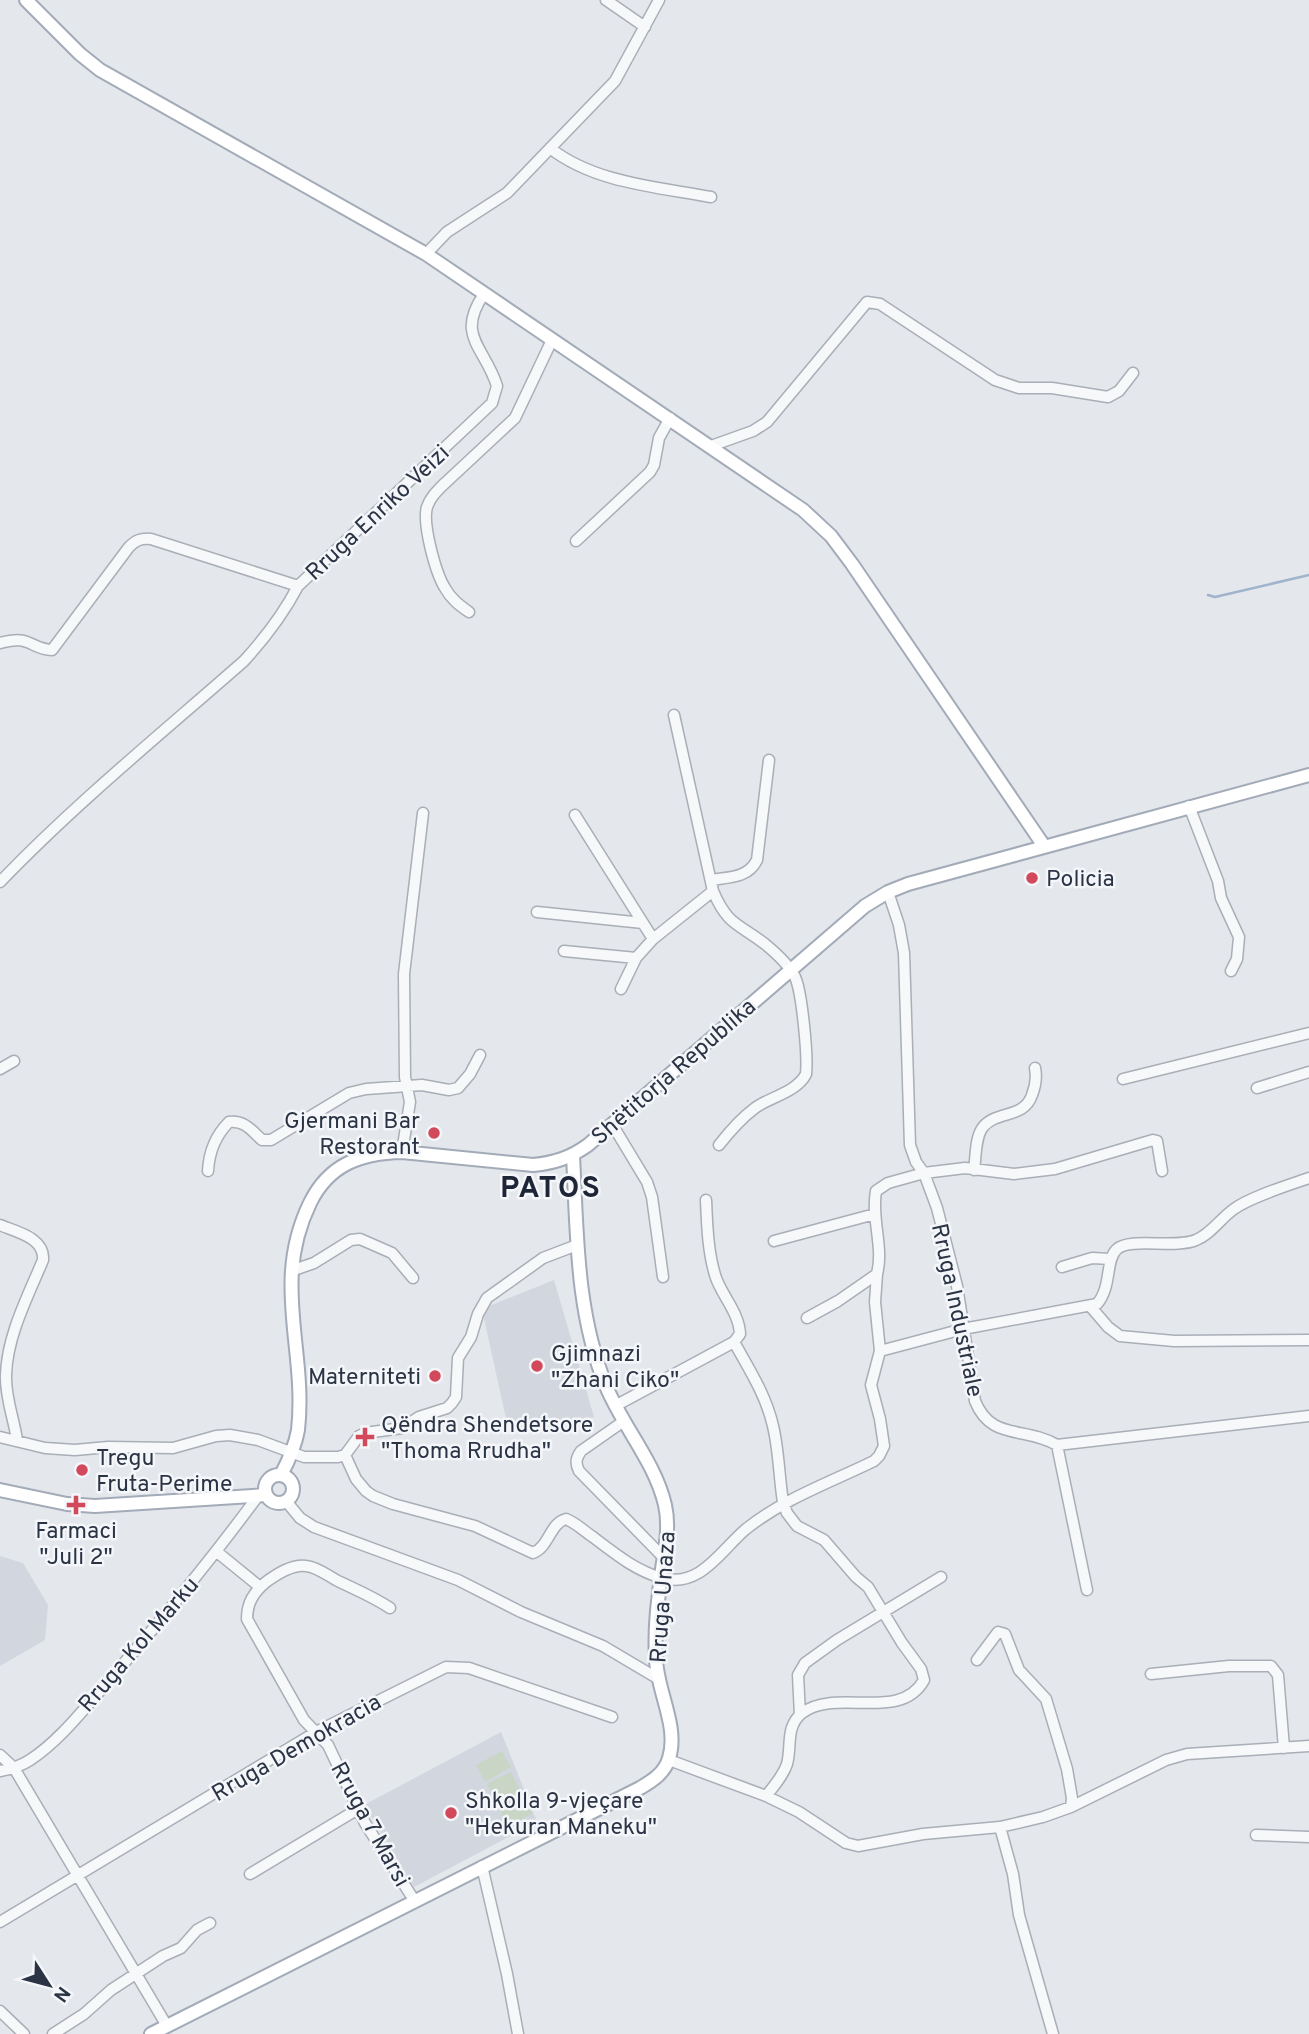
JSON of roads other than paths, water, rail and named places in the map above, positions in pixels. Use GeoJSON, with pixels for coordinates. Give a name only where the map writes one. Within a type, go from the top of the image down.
{"type":"FeatureCollection","features":[{"type":"Feature","properties":{"kind":"main road"},"geometry":{"type":"LineString","coordinates":[[26,0],[100,70],[426,254],[803,510],[831,536],[852,564],[1044,846]]}},
{"type":"Feature","properties":{"kind":"main road","name":"Shëtitorja Republika"},"geometry":{"type":"LineString","coordinates":[[281,1475],[293,1453],[299,1417],[291,1316],[291,1271],[299,1228],[314,1194],[334,1169],[350,1161],[382,1152],[533,1165],[552,1163],[573,1156],[865,906],[888,892],[1044,846],[1309,775]]}},
{"type":"Feature","properties":{"kind":"main road","name":"Rruga Unaza"},"geometry":{"type":"LineString","coordinates":[[573,1156],[577,1245],[585,1316],[600,1371],[615,1406],[654,1475],[665,1506],[667,1521],[656,1621],[657,1678],[671,1736],[669,1760]]}},
{"type":"Feature","properties":{"kind":"main road"},"geometry":{"type":"LineString","coordinates":[[0,1490],[67,1504],[95,1506],[262,1495],[275,1502],[286,1501],[292,1494],[293,1485],[287,1477],[274,1475],[268,1479],[262,1495]]}},
{"type":"Feature","properties":{"kind":"main road"},"geometry":{"type":"LineString","coordinates":[[151,2034],[640,1788],[659,1775],[669,1760]]}},
{"type":"Feature","properties":{"kind":"street"},"geometry":{"type":"LineString","coordinates":[[606,0],[645,27]]}},
{"type":"Feature","properties":{"kind":"street"},"geometry":{"type":"LineString","coordinates":[[426,254],[447,232],[507,193],[615,81],[659,0]]}},
{"type":"Feature","properties":{"kind":"street"},"geometry":{"type":"LineString","coordinates":[[550,148],[564,159],[591,171],[711,197]]}},
{"type":"Feature","properties":{"kind":"street","name":"Rruga Enriko Veizi"},"geometry":{"type":"LineString","coordinates":[[0,882],[104,783],[244,661],[261,642],[298,586],[492,403],[497,386],[473,338],[471,324],[472,313],[484,294]]}},
{"type":"Feature","properties":{"kind":"street"},"geometry":{"type":"LineString","coordinates":[[711,446],[753,431],[767,422],[867,302],[880,304],[1008,386],[1052,388],[1108,397],[1119,391],[1133,373]]}},
{"type":"Feature","properties":{"kind":"street"},"geometry":{"type":"LineString","coordinates":[[469,612],[450,596],[439,576],[426,522],[426,509],[432,495],[515,418],[552,340]]}},
{"type":"Feature","properties":{"kind":"street"},"geometry":{"type":"LineString","coordinates":[[576,541],[650,472],[659,438],[670,418]]}},
{"type":"Feature","properties":{"kind":"street"},"geometry":{"type":"LineString","coordinates":[[0,643],[23,640],[52,650],[129,547],[134,541],[142,539],[151,539],[298,586]]}},
{"type":"Feature","properties":{"kind":"street"},"geometry":{"type":"LineString","coordinates":[[674,715],[712,886],[722,910],[731,922],[766,945],[790,969],[799,989],[806,1074],[798,1085],[757,1107],[737,1122],[719,1145]]}},
{"type":"Feature","properties":{"kind":"street"},"geometry":{"type":"LineString","coordinates":[[621,989],[636,958],[653,939],[712,886],[753,869],[761,841],[769,760]]}},
{"type":"Feature","properties":{"kind":"street"},"geometry":{"type":"LineString","coordinates":[[1189,806],[1218,881],[1221,898],[1239,937],[1237,959],[1231,971]]}},
{"type":"Feature","properties":{"kind":"street"},"geometry":{"type":"LineString","coordinates":[[402,1152],[410,1102],[407,1085],[404,974],[423,813]]}},
{"type":"Feature","properties":{"kind":"street"},"geometry":{"type":"LineString","coordinates":[[575,815],[653,939]]}},
{"type":"Feature","properties":{"kind":"street","name":"Rruga Industriale"},"geometry":{"type":"LineString","coordinates":[[888,892],[899,925],[904,953],[911,1145],[937,1208],[957,1286],[971,1384],[975,1401],[985,1419],[998,1427],[1040,1438],[1057,1446],[1309,1416]]}},
{"type":"Feature","properties":{"kind":"street"},"geometry":{"type":"LineString","coordinates":[[537,912],[643,923]]}},
{"type":"Feature","properties":{"kind":"street"},"geometry":{"type":"LineString","coordinates":[[564,951],[636,958]]}},
{"type":"Feature","properties":{"kind":"street"},"geometry":{"type":"LineString","coordinates":[[1123,1079],[1309,1034]]}},
{"type":"Feature","properties":{"kind":"street"},"geometry":{"type":"LineString","coordinates":[[208,1171],[211,1150],[229,1122],[238,1121],[246,1125],[266,1142],[349,1093],[422,1084],[449,1090],[458,1088],[470,1074],[480,1055]]}},
{"type":"Feature","properties":{"kind":"street"},"geometry":{"type":"LineString","coordinates":[[0,1069],[14,1061]]}},
{"type":"Feature","properties":{"kind":"street"},"geometry":{"type":"LineString","coordinates":[[974,1170],[983,1127],[998,1118],[1021,1111],[1027,1105],[1036,1084],[1035,1068]]}},
{"type":"Feature","properties":{"kind":"street"},"geometry":{"type":"LineString","coordinates":[[1257,1088],[1309,1072]]}},
{"type":"Feature","properties":{"kind":"street"},"geometry":{"type":"LineString","coordinates":[[612,1124],[647,1182],[652,1197],[663,1278]]}},
{"type":"Feature","properties":{"kind":"street"},"geometry":{"type":"LineString","coordinates":[[345,1455],[360,1486],[383,1501],[475,1526],[533,1553],[541,1549],[561,1520],[566,1519],[619,1557],[661,1578],[681,1579],[703,1570],[746,1530],[783,1502],[866,1465],[879,1456],[884,1446],[883,1432],[871,1385],[880,1351],[875,1303],[880,1254],[875,1214],[876,1191],[880,1187],[924,1173],[956,1168],[1014,1174],[1055,1169],[1132,1144],[1153,1140],[1157,1141],[1162,1171]]}},
{"type":"Feature","properties":{"kind":"street"},"geometry":{"type":"LineString","coordinates":[[880,1351],[963,1329],[1097,1304],[1103,1296],[1108,1280],[1111,1259],[1115,1251],[1125,1244],[1178,1244],[1198,1240],[1223,1217],[1245,1202],[1309,1178]]}},
{"type":"Feature","properties":{"kind":"street"},"geometry":{"type":"LineString","coordinates":[[615,1406],[738,1338],[740,1329],[716,1276],[708,1232],[706,1200]]}},
{"type":"Feature","properties":{"kind":"street"},"geometry":{"type":"LineString","coordinates":[[774,1241],[875,1214]]}},
{"type":"Feature","properties":{"kind":"street"},"geometry":{"type":"LineString","coordinates":[[0,1225],[32,1239],[40,1244],[44,1252],[4,1351],[7,1387],[17,1440]]}},
{"type":"Feature","properties":{"kind":"street"},"geometry":{"type":"LineString","coordinates":[[291,1271],[314,1263],[351,1240],[360,1239],[391,1253],[413,1278]]}},
{"type":"Feature","properties":{"kind":"street"},"geometry":{"type":"LineString","coordinates":[[345,1455],[359,1436],[365,1433],[402,1428],[419,1417],[447,1408],[456,1397],[458,1359],[471,1337],[478,1314],[487,1298],[543,1258],[577,1245]]}},
{"type":"Feature","properties":{"kind":"street"},"geometry":{"type":"LineString","coordinates":[[1062,1267],[1092,1258],[1111,1259]]}},
{"type":"Feature","properties":{"kind":"street"},"geometry":{"type":"LineString","coordinates":[[807,1318],[877,1275]]}},
{"type":"Feature","properties":{"kind":"street"},"geometry":{"type":"LineString","coordinates":[[1090,1306],[1108,1327],[1120,1336],[1174,1341],[1309,1340]]}},
{"type":"Feature","properties":{"kind":"street"},"geometry":{"type":"LineString","coordinates":[[734,1342],[760,1388],[769,1411],[774,1429],[783,1502],[791,1520],[804,1531],[824,1540],[868,1587],[923,1674],[924,1680],[920,1687],[895,1702],[832,1703],[800,1715],[790,1732],[788,1762],[784,1772],[766,1796]]}},
{"type":"Feature","properties":{"kind":"street"},"geometry":{"type":"LineString","coordinates":[[624,1421],[581,1451],[576,1464],[579,1471],[664,1558]]}},
{"type":"Feature","properties":{"kind":"street"},"geometry":{"type":"LineString","coordinates":[[0,1437],[61,1450],[173,1448],[216,1436],[230,1435],[244,1436],[311,1457],[345,1455]]}},
{"type":"Feature","properties":{"kind":"street"},"geometry":{"type":"LineString","coordinates":[[1057,1446],[1087,1590]]}},
{"type":"Feature","properties":{"kind":"street","name":"Rruga Kol Marku"},"geometry":{"type":"LineString","coordinates":[[0,1771],[28,1762],[93,1698],[146,1639],[262,1495]]}},
{"type":"Feature","properties":{"kind":"street"},"geometry":{"type":"LineString","coordinates":[[286,1501],[300,1518],[314,1527],[458,1580],[521,1612],[603,1646],[657,1678]]}},
{"type":"Feature","properties":{"kind":"street"},"geometry":{"type":"LineString","coordinates":[[217,1552],[260,1587],[282,1571],[306,1566],[361,1591],[390,1608]]}},
{"type":"Feature","properties":{"kind":"street"},"geometry":{"type":"LineString","coordinates":[[800,1715],[800,1668],[837,1640],[941,1577]]}},
{"type":"Feature","properties":{"kind":"street","name":"Rruga 7 Marsi"},"geometry":{"type":"LineString","coordinates":[[260,1587],[247,1607],[247,1619],[304,1720],[328,1745],[358,1810],[414,1900]]}},
{"type":"Feature","properties":{"kind":"street"},"geometry":{"type":"LineString","coordinates":[[977,1660],[998,1632],[1006,1634],[1018,1670],[1046,1699],[1071,1789],[1071,1807]]}},
{"type":"Feature","properties":{"kind":"street"},"geometry":{"type":"LineString","coordinates":[[1151,1674],[1229,1666],[1271,1666],[1278,1675],[1283,1748]]}},
{"type":"Feature","properties":{"kind":"street","name":"Rruga Demokracia"},"geometry":{"type":"LineString","coordinates":[[0,1922],[316,1732],[446,1667],[469,1668],[612,1717]]}},
{"type":"Feature","properties":{"kind":"street"},"geometry":{"type":"LineString","coordinates":[[669,1760],[766,1796],[799,1812],[846,1843],[858,1846],[923,1834],[1000,1827],[1043,1817],[1071,1807],[1166,1760],[1187,1754],[1309,1746]]}},
{"type":"Feature","properties":{"kind":"street"},"geometry":{"type":"LineString","coordinates":[[0,1755],[14,1768],[167,2026]]}},
{"type":"Feature","properties":{"kind":"street"},"geometry":{"type":"LineString","coordinates":[[250,1874],[358,1810]]}},
{"type":"Feature","properties":{"kind":"street"},"geometry":{"type":"LineString","coordinates":[[1000,1827],[1013,1874],[1019,1915],[1053,2034]]}},
{"type":"Feature","properties":{"kind":"street"},"geometry":{"type":"LineString","coordinates":[[1256,1835],[1309,1837]]}},
{"type":"Feature","properties":{"kind":"street"},"geometry":{"type":"LineString","coordinates":[[482,1866],[518,2034]]}},
{"type":"Feature","properties":{"kind":"street"},"geometry":{"type":"LineString","coordinates":[[53,2034],[137,1973],[181,1948],[197,1930],[210,1923]]}},
{"type":"Feature","properties":{"kind":"street"},"geometry":{"type":"LineString","coordinates":[[0,2011],[24,2034]]}},
{"type":"Feature","properties":{"kind":"waterway"},"geometry":{"type":"LineString","coordinates":[[1208,595],[1215,597],[1309,575]]}},
{"type":"Feature","properties":{"kind":"place","name":"Policia"},"geometry":{"type":"Point","coordinates":[1032,878]}},
{"type":"Feature","properties":{"kind":"place","name":"Gjermani Bar Restorant"},"geometry":{"type":"Point","coordinates":[434,1133]}},
{"type":"Feature","properties":{"kind":"place","name":"Gjimnazi \"Zhani Ciko\""},"geometry":{"type":"Point","coordinates":[537,1366]}},
{"type":"Feature","properties":{"kind":"place","name":"Materniteti"},"geometry":{"type":"Point","coordinates":[435,1376]}},
{"type":"Feature","properties":{"kind":"place","name":"Qëndra Shendetsore \"Thoma Rrudha\""},"geometry":{"type":"Point","coordinates":[365,1437]}},
{"type":"Feature","properties":{"kind":"place","name":"Tregu Fruta-Perime"},"geometry":{"type":"Point","coordinates":[82,1470]}},
{"type":"Feature","properties":{"kind":"place","name":"Farmaci \"Juli 2\""},"geometry":{"type":"Point","coordinates":[76,1505]}},
{"type":"Feature","properties":{"kind":"place","name":"Shkolla 9-vjeçare \"Hekuran Maneku\""},"geometry":{"type":"Point","coordinates":[451,1813]}},
{"type":"Feature","properties":{"kind":"district","name":"PATOS"},"geometry":{"type":"Point","coordinates":[551,1187]}}]}
